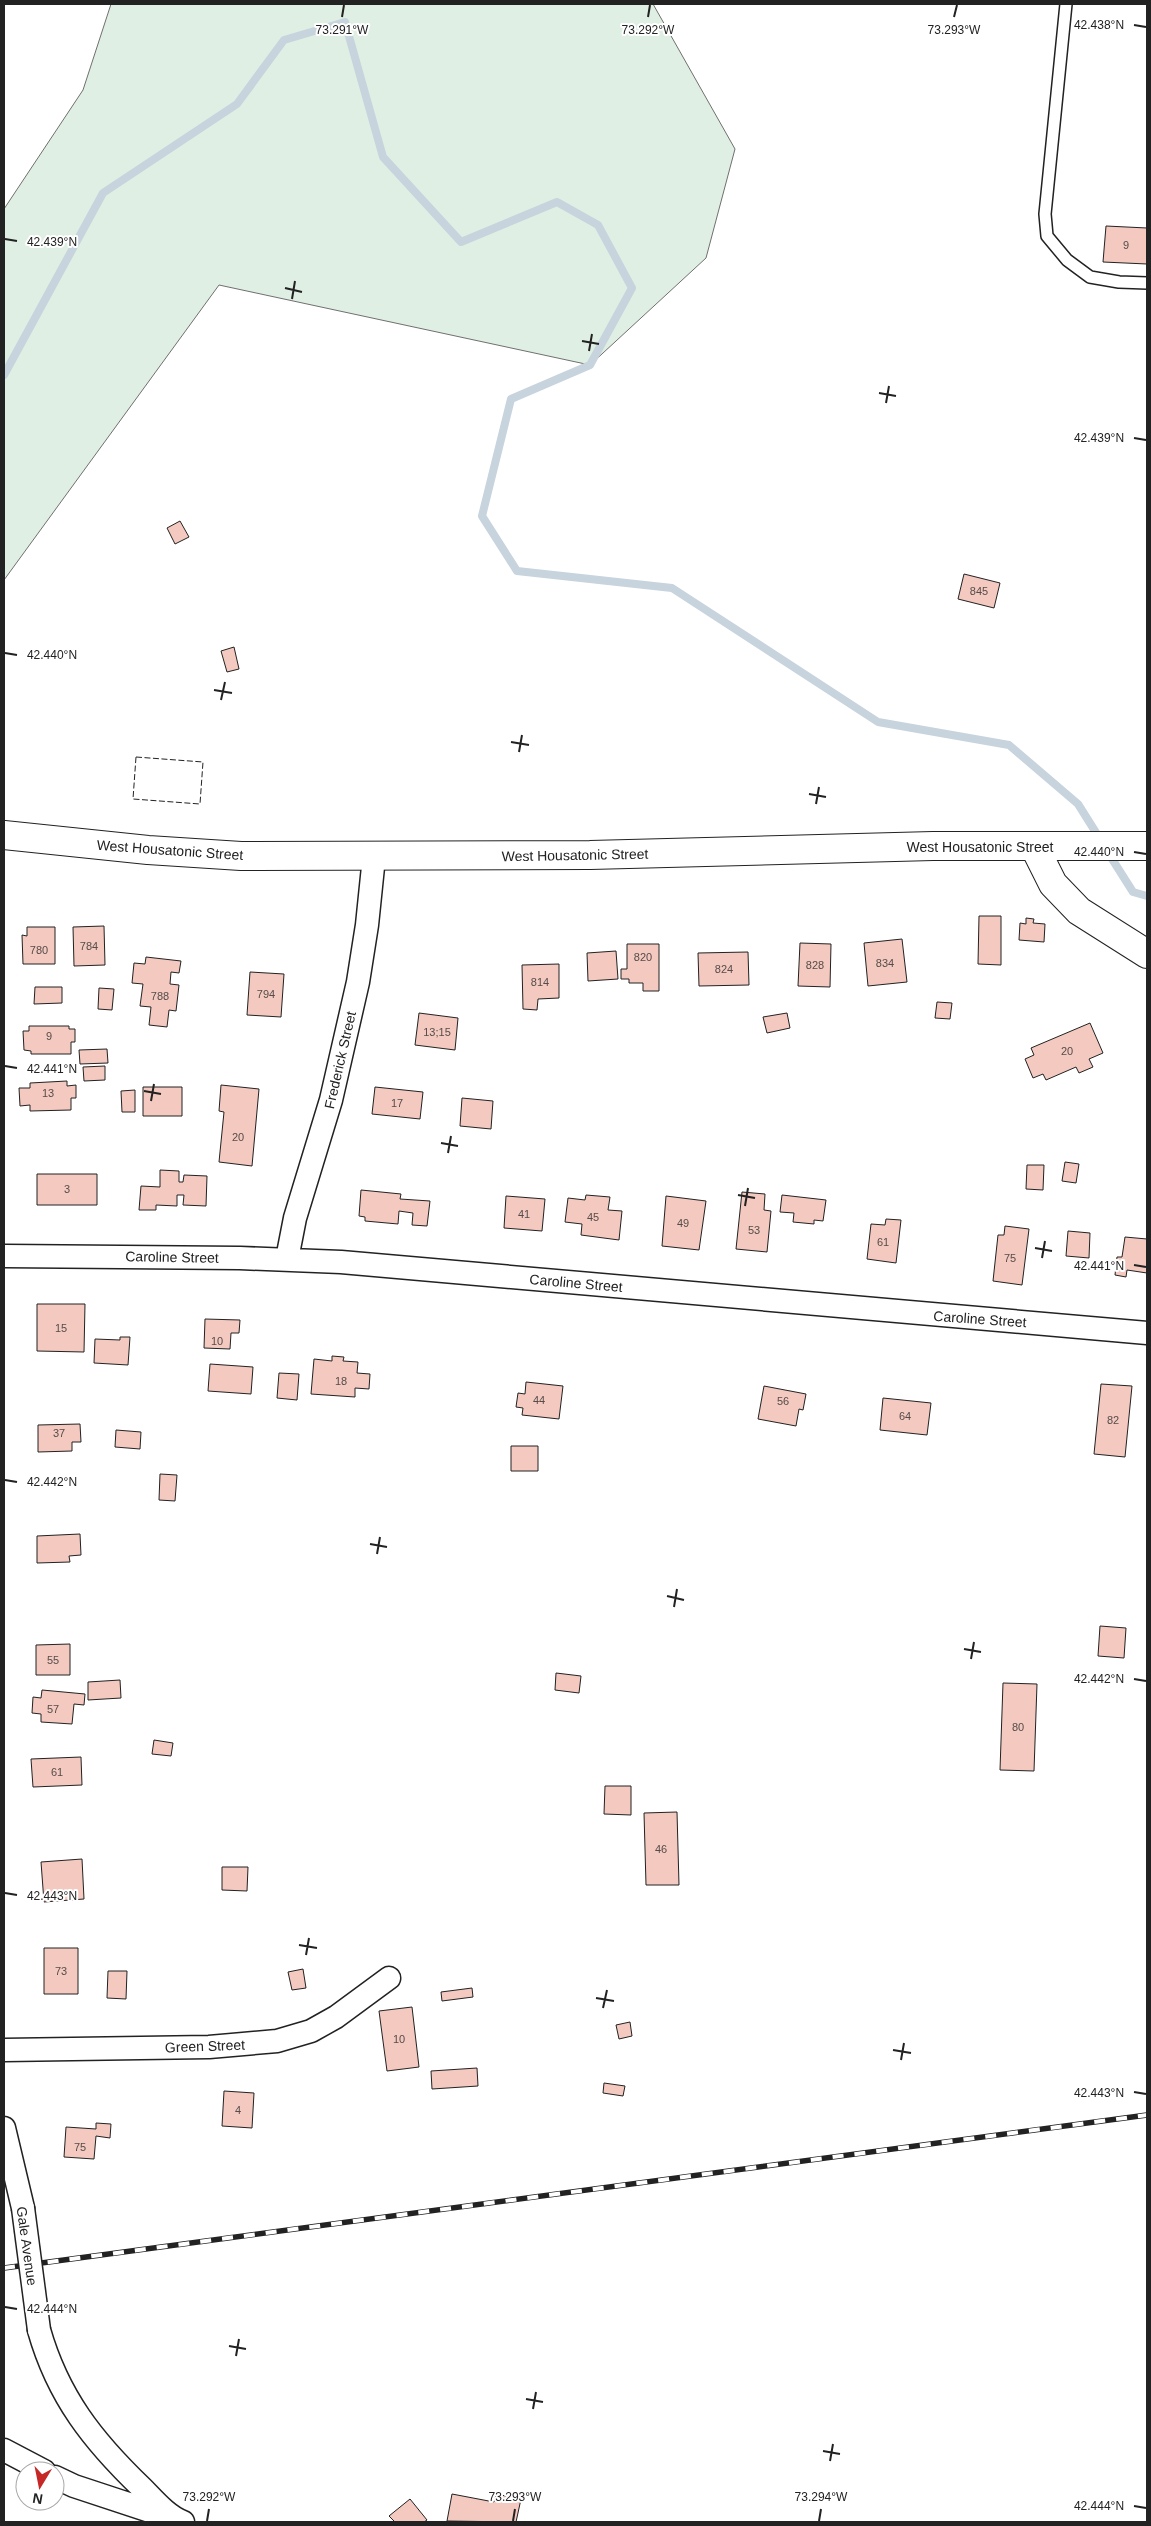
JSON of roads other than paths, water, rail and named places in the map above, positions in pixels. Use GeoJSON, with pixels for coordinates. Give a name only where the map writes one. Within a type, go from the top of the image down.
{"type":"FeatureCollection","features":[{"type":"Feature","properties":{"kind":"main road","name":"West Housatonic Street"},"geometry":{"type":"LineString","coordinates":[[4,835],[157,851],[242,856],[590,855],[933,846],[1145,846]]}},
{"type":"Feature","properties":{"kind":"main road"},"geometry":{"type":"LineString","coordinates":[[1034,846],[1053,884],[1079,912],[1147,954]]}},
{"type":"Feature","properties":{"kind":"street","name":"Frederick Street"},"geometry":{"type":"LineString","coordinates":[[287,1259],[296,1218],[331,1100],[358,982],[367,925],[374,857]]}},
{"type":"Feature","properties":{"kind":"street","name":"Caroline Street"},"geometry":{"type":"LineString","coordinates":[[4,1256],[287,1259],[1147,1333]]}},
{"type":"Feature","properties":{"kind":"street","name":"Green Street"},"geometry":{"type":"LineString","coordinates":[[4,2050],[209,2047],[277,2041],[311,2031],[336,2016],[389,1978]]}},
{"type":"Feature","properties":{"kind":"street","name":"Gale Avenue"},"geometry":{"type":"LineString","coordinates":[[4,2128],[23,2208],[39,2330],[59,2384],[82,2424],[108,2455],[180,2521]]}},
{"type":"Feature","properties":{"kind":"street"},"geometry":{"type":"LineString","coordinates":[[4,2450],[25,2461]]}},
{"type":"Feature","properties":{"kind":"street"},"geometry":{"type":"LineString","coordinates":[[65,2482],[180,2521]]}},
{"type":"Feature","properties":{"kind":"lane"},"geometry":{"type":"LineString","coordinates":[[1066,4],[1045,214],[1047,236],[1067,260],[1090,277],[1120,282],[1147,283]]}},
{"type":"Feature","properties":{"kind":"waterway"},"geometry":{"type":"LineString","coordinates":[[4,375],[103,193],[237,104],[284,40],[345,22],[383,157],[461,242],[557,202],[598,225],[632,288],[590,365],[511,399],[482,516],[517,571],[672,588],[878,722],[1009,745],[1078,804],[1100,839]]}},
{"type":"Feature","properties":{"kind":"waterway"},"geometry":{"type":"LineString","coordinates":[[1107,851],[1133,892],[1147,896]]}},
{"type":"Feature","properties":{"kind":"railway"},"geometry":{"type":"LineString","coordinates":[[4,2268],[1147,2115]]}}]}
